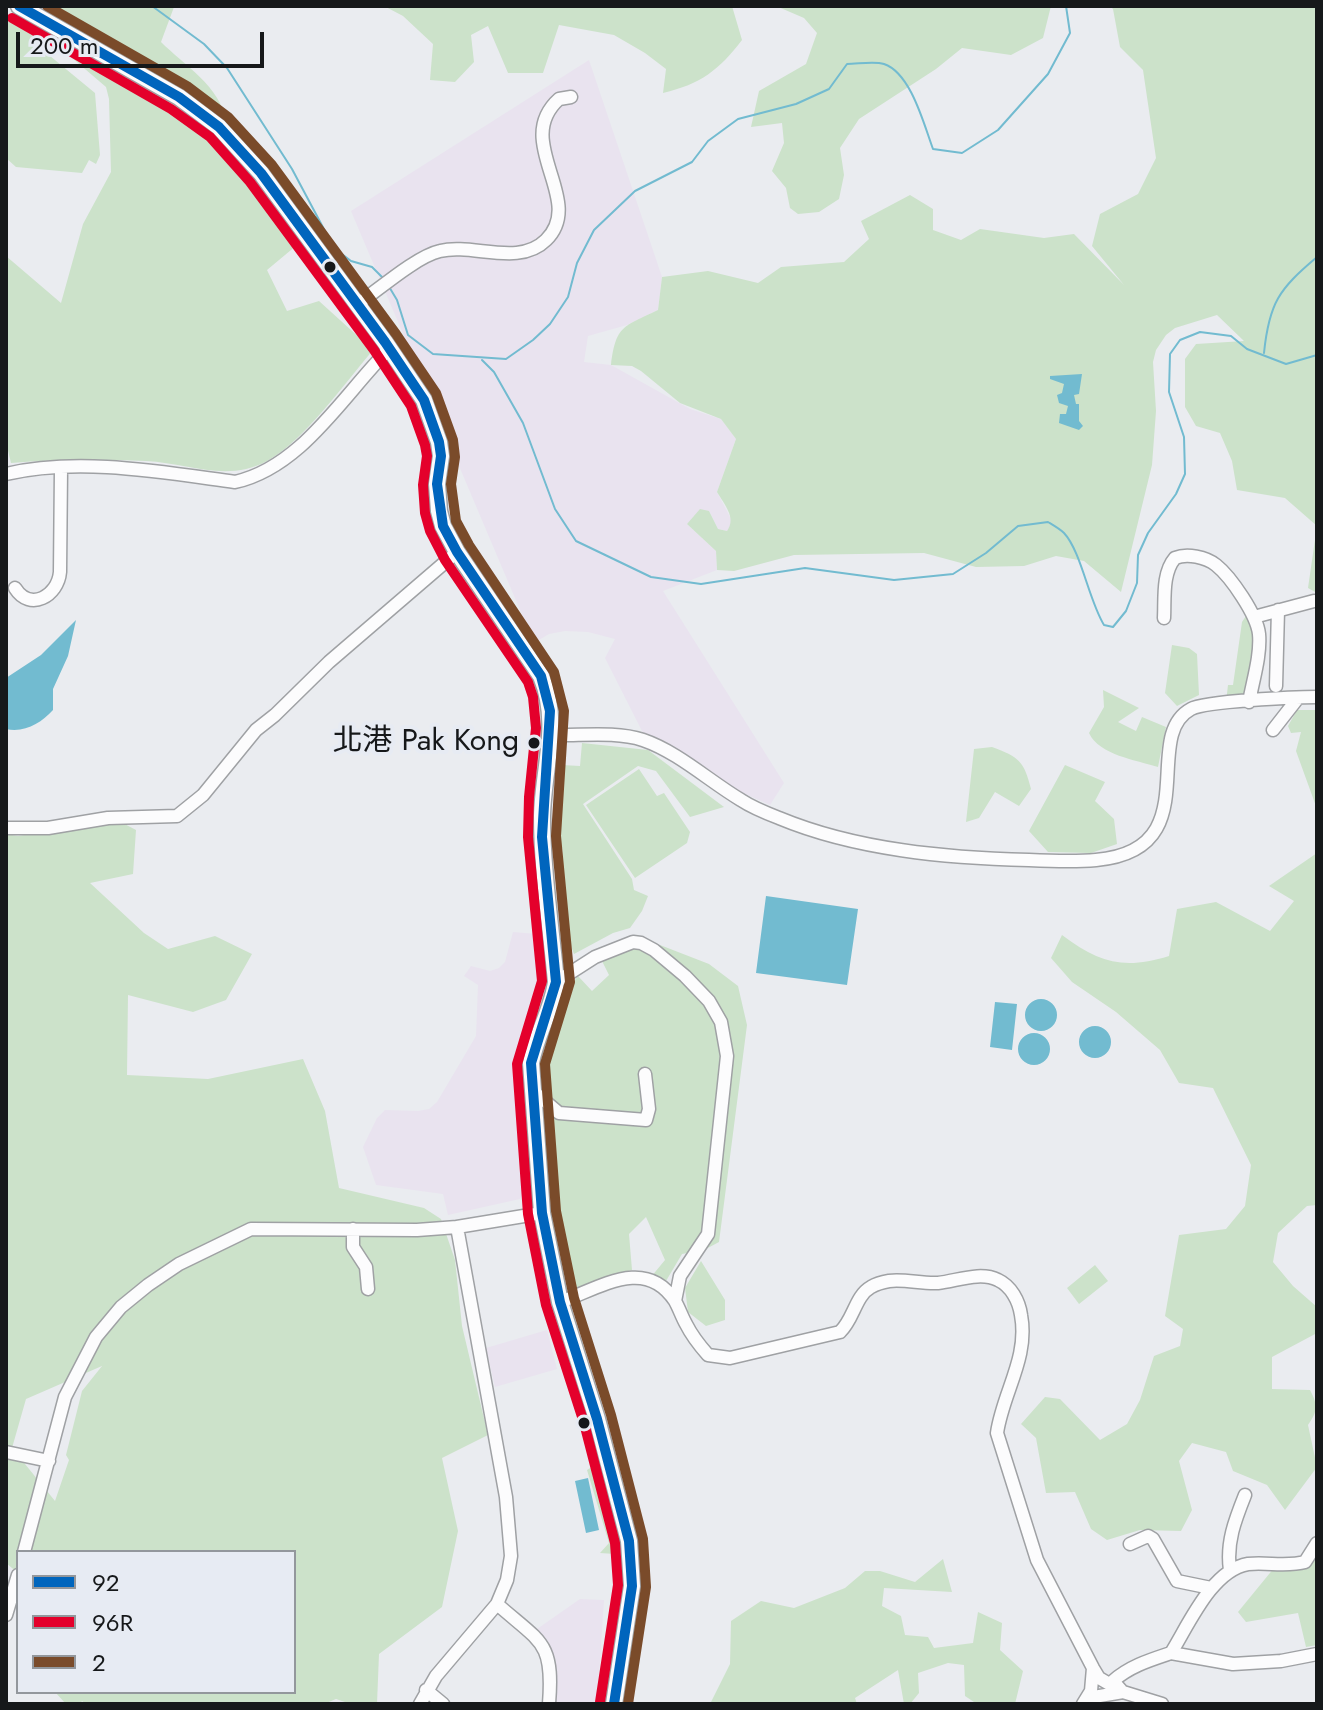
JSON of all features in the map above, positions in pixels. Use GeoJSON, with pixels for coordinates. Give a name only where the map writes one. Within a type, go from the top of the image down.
{"type":"FeatureCollection","features":[{"type":"Feature","properties":{"kind":"main road"},"geometry":{"type":"LineString","coordinates":[[19,6],[171,92],[219,127],[261,173],[390,348],[424,400],[436,426],[441,456],[437,484],[443,526],[457,552],[541,676],[549,695],[552,735],[542,815],[556,982],[531,1063],[542,1213],[560,1302],[597,1419],[629,1541],[632,1586],[614,1704]]}},
{"type":"Feature","properties":{"kind":"street"},"geometry":{"type":"LineString","coordinates":[[358,304],[428,256],[443,250],[522,253],[535,250],[548,239],[558,225],[560,212],[541,140],[550,109],[559,99],[571,97]]}},
{"type":"Feature","properties":{"kind":"street"},"geometry":{"type":"LineString","coordinates":[[6,474],[26,469],[118,466],[235,482],[254,478],[273,469],[295,452],[390,348]]}},
{"type":"Feature","properties":{"kind":"street"},"geometry":{"type":"LineString","coordinates":[[15,588],[22,597],[32,600],[46,597],[57,586],[60,572],[61,469]]}},
{"type":"Feature","properties":{"kind":"street"},"geometry":{"type":"LineString","coordinates":[[6,828],[48,828],[108,818],[177,816],[203,795],[256,730],[329,662],[457,552]]}},
{"type":"Feature","properties":{"kind":"street"},"geometry":{"type":"LineString","coordinates":[[1164,618],[1169,566],[1175,558],[1183,555],[1206,560],[1219,567],[1254,617],[1259,645],[1249,702]]}},
{"type":"Feature","properties":{"kind":"street"},"geometry":{"type":"LineString","coordinates":[[1254,617],[1314,601]]}},
{"type":"Feature","properties":{"kind":"street"},"geometry":{"type":"LineString","coordinates":[[1276,686],[1278,610]]}},
{"type":"Feature","properties":{"kind":"street"},"geometry":{"type":"LineString","coordinates":[[552,735],[627,737],[645,741],[749,805],[830,834],[967,858],[1091,861],[1114,857],[1133,849],[1157,826],[1168,797],[1170,737],[1181,716],[1200,705],[1317,697]]}},
{"type":"Feature","properties":{"kind":"street"},"geometry":{"type":"LineString","coordinates":[[1273,730],[1298,698]]}},
{"type":"Feature","properties":{"kind":"street"},"geometry":{"type":"LineString","coordinates":[[556,982],[595,957],[633,942],[641,943],[685,976],[709,1001],[721,1022],[727,1056],[708,1234],[680,1276],[675,1301]]}},
{"type":"Feature","properties":{"kind":"street"},"geometry":{"type":"LineString","coordinates":[[533,1091],[559,1113],[642,1120],[649,1116],[645,1074]]}},
{"type":"Feature","properties":{"kind":"street"},"geometry":{"type":"LineString","coordinates":[[25,1550],[65,1397],[96,1337],[121,1307],[179,1264],[251,1229],[417,1230],[457,1227],[542,1213]]}},
{"type":"Feature","properties":{"kind":"street"},"geometry":{"type":"LineString","coordinates":[[420,1704],[426,1690],[497,1604],[507,1580],[512,1545],[457,1227]]}},
{"type":"Feature","properties":{"kind":"street"},"geometry":{"type":"LineString","coordinates":[[353,1229],[353,1247],[366,1267],[368,1289]]}},
{"type":"Feature","properties":{"kind":"street"},"geometry":{"type":"LineString","coordinates":[[560,1302],[622,1277],[635,1277],[662,1287],[675,1301],[687,1328],[708,1355],[730,1358],[840,1332],[850,1321],[865,1291],[889,1281],[940,1283],[985,1276],[1000,1280],[1009,1288],[1021,1312],[1023,1343],[997,1433],[1037,1560],[1099,1678],[1123,1692],[1162,1704]]}},
{"type":"Feature","properties":{"kind":"street"},"geometry":{"type":"LineString","coordinates":[[6,1452],[49,1461]]}},
{"type":"Feature","properties":{"kind":"street"},"geometry":{"type":"LineString","coordinates":[[1230,1570],[1228,1557],[1232,1528],[1245,1495]]}},
{"type":"Feature","properties":{"kind":"street"},"geometry":{"type":"LineString","coordinates":[[1130,1544],[1148,1536],[1153,1539],[1177,1581],[1211,1588]]}},
{"type":"Feature","properties":{"kind":"street"},"geometry":{"type":"LineString","coordinates":[[1171,1653],[1211,1588],[1230,1570],[1251,1564],[1305,1562],[1317,1543]]}},
{"type":"Feature","properties":{"kind":"street"},"geometry":{"type":"LineString","coordinates":[[6,1615],[16,1582]]}},
{"type":"Feature","properties":{"kind":"street"},"geometry":{"type":"LineString","coordinates":[[497,1604],[542,1643],[550,1661],[549,1704]]}},
{"type":"Feature","properties":{"kind":"street"},"geometry":{"type":"LineString","coordinates":[[1123,1692],[1113,1681],[1120,1675],[1143,1662],[1171,1653],[1233,1664],[1281,1661],[1317,1654]]}},
{"type":"Feature","properties":{"kind":"street"},"geometry":{"type":"LineString","coordinates":[[1086,1701],[1093,1682],[1093,1668]]}},
{"type":"Feature","properties":{"kind":"street"},"geometry":{"type":"LineString","coordinates":[[426,1690],[443,1704]]}},
{"type":"Feature","properties":{"kind":"street"},"geometry":{"type":"LineString","coordinates":[[1086,1701],[1123,1692]]}},
{"type":"Feature","properties":{"kind":"shaded area"},"geometry":{"type":"Polygon","coordinates":[[[589,60],[662,277],[658,310],[627,325],[588,336],[584,362],[611,365],[690,409],[721,419],[736,439],[717,492],[731,519],[731,526],[727,531],[718,529],[709,511],[687,524],[716,551],[717,570],[663,591],[784,783],[770,805],[739,791],[666,743],[643,733],[605,658],[615,639],[588,632],[565,631],[549,634],[534,643],[351,211],[589,60]]]}},
{"type":"Feature","properties":{"kind":"shaded area"},"geometry":{"type":"Polygon","coordinates":[[[513,932],[549,935],[549,982],[528,1040],[523,1064],[521,1098],[525,1189],[520,1199],[448,1215],[443,1194],[376,1185],[363,1147],[377,1118],[385,1110],[418,1111],[429,1109],[437,1102],[476,1036],[478,985],[464,976],[471,966],[490,971],[499,968],[505,962],[513,932]]]}},
{"type":"Feature","properties":{"kind":"shaded area"},"geometry":{"type":"Polygon","coordinates":[[[547,1330],[557,1369],[495,1387],[486,1348],[547,1330]]]}},
{"type":"Feature","properties":{"kind":"shaded area"},"geometry":{"type":"Polygon","coordinates":[[[580,1599],[604,1600],[597,1704],[554,1704],[556,1660],[537,1629],[580,1599]]]}},
{"type":"Feature","properties":{"kind":"green space"},"geometry":{"type":"Polygon","coordinates":[[[47,6],[197,6],[174,7],[161,42],[209,87],[217,97],[225,120],[164,76],[47,6]]]}},
{"type":"Feature","properties":{"kind":"green space"},"geometry":{"type":"Polygon","coordinates":[[[384,6],[732,6],[742,40],[708,74],[663,93],[666,69],[645,53],[614,35],[559,25],[543,73],[508,73],[488,26],[471,35],[474,62],[455,82],[430,80],[433,44],[403,16],[384,6]]]}},
{"type":"Feature","properties":{"kind":"green space"},"geometry":{"type":"Polygon","coordinates":[[[776,6],[1051,6],[1043,38],[1011,55],[962,48],[936,69],[859,119],[840,148],[844,175],[839,199],[819,212],[798,214],[790,208],[786,188],[772,171],[784,143],[782,123],[751,127],[759,91],[806,64],[817,33],[804,18],[776,6]]]}},
{"type":"Feature","properties":{"kind":"green space"},"geometry":{"type":"Polygon","coordinates":[[[1110,6],[1317,6],[1317,526],[1285,498],[1237,490],[1232,461],[1220,433],[1196,426],[1185,407],[1185,359],[1196,344],[1244,341],[1217,315],[1175,328],[1156,350],[1153,362],[1156,411],[1152,465],[1121,592],[1084,561],[1056,556],[1024,566],[976,567],[924,553],[794,555],[734,571],[717,570],[716,551],[687,524],[700,509],[709,511],[718,529],[727,531],[730,526],[730,516],[717,492],[736,439],[721,419],[680,403],[641,371],[632,366],[611,365],[616,342],[623,329],[658,310],[662,277],[708,271],[758,283],[781,267],[844,262],[869,239],[861,221],[910,195],[933,209],[933,230],[961,240],[980,229],[1044,238],[1074,234],[1124,285],[1092,246],[1100,214],[1138,194],[1156,158],[1143,70],[1120,47],[1110,6]]]}},
{"type":"Feature","properties":{"kind":"green space"},"geometry":{"type":"Polygon","coordinates":[[[6,15],[35,32],[44,51],[95,93],[100,155],[96,164],[89,160],[82,173],[16,167],[6,158],[6,15]]]}},
{"type":"Feature","properties":{"kind":"green space"},"geometry":{"type":"Polygon","coordinates":[[[50,39],[178,113],[216,144],[248,180],[297,245],[267,270],[287,311],[319,301],[373,350],[309,426],[267,461],[237,471],[146,461],[11,463],[6,442],[6,256],[61,303],[83,224],[111,172],[106,87],[50,39]]]}},
{"type":"Feature","properties":{"kind":"green space"},"geometry":{"type":"Polygon","coordinates":[[[1317,526],[1317,593],[1308,588],[1317,526]]]}},
{"type":"Feature","properties":{"kind":"green space"},"geometry":{"type":"Polygon","coordinates":[[[1246,616],[1252,619],[1257,637],[1247,701],[1226,702],[1228,685],[1233,685],[1242,622],[1246,616]]]}},
{"type":"Feature","properties":{"kind":"green space"},"geometry":{"type":"Polygon","coordinates":[[[1172,645],[1189,648],[1197,654],[1199,695],[1177,706],[1165,693],[1172,645]]]}},
{"type":"Feature","properties":{"kind":"green space"},"geometry":{"type":"Polygon","coordinates":[[[1103,690],[1139,708],[1118,722],[1136,731],[1142,717],[1166,727],[1158,767],[1109,752],[1089,733],[1104,707],[1103,690]]]}},
{"type":"Feature","properties":{"kind":"green space"},"geometry":{"type":"Polygon","coordinates":[[[1297,710],[1317,710],[1317,809],[1296,751],[1301,732],[1291,733],[1288,726],[1297,710]]]}},
{"type":"Feature","properties":{"kind":"green space"},"geometry":{"type":"Polygon","coordinates":[[[582,743],[648,750],[724,807],[690,817],[656,771],[638,766],[583,804],[632,879],[634,890],[648,896],[630,928],[613,933],[574,954],[565,931],[560,862],[562,850],[555,815],[562,765],[580,766],[582,743]]]}},
{"type":"Feature","properties":{"kind":"green space"},"geometry":{"type":"Polygon","coordinates":[[[992,747],[1019,761],[1031,789],[1019,806],[995,792],[979,818],[966,822],[974,749],[992,747]]]}},
{"type":"Feature","properties":{"kind":"green space"},"geometry":{"type":"Polygon","coordinates":[[[1065,765],[1105,782],[1095,801],[1114,819],[1117,844],[1091,853],[1048,852],[1029,831],[1065,765]]]}},
{"type":"Feature","properties":{"kind":"green space"},"geometry":{"type":"Polygon","coordinates":[[[639,769],[657,796],[664,793],[690,832],[687,843],[635,878],[586,805],[639,769]]]}},
{"type":"Feature","properties":{"kind":"green space"},"geometry":{"type":"Polygon","coordinates":[[[117,820],[136,830],[133,874],[90,883],[144,933],[168,949],[215,936],[252,954],[226,1000],[193,1012],[128,995],[127,1075],[208,1079],[303,1059],[325,1111],[339,1188],[424,1208],[441,1219],[455,1260],[462,1326],[488,1435],[442,1458],[458,1531],[442,1607],[379,1654],[377,1704],[351,1704],[336,1699],[324,1704],[86,1704],[82,1701],[80,1704],[66,1704],[57,1694],[296,1694],[296,1550],[16,1550],[16,1571],[6,1563],[6,834],[18,836],[117,820]],[[102,1366],[26,1399],[12,1448],[55,1501],[69,1460],[66,1455],[82,1391],[102,1366]]]}},
{"type":"Feature","properties":{"kind":"green space"},"geometry":{"type":"Polygon","coordinates":[[[1317,853],[1317,1205],[1307,1206],[1278,1233],[1273,1262],[1293,1286],[1317,1307],[1317,1333],[1272,1357],[1272,1389],[1310,1390],[1316,1408],[1308,1425],[1317,1467],[1285,1510],[1267,1485],[1233,1471],[1226,1452],[1192,1443],[1179,1461],[1192,1510],[1181,1531],[1140,1530],[1107,1540],[1091,1529],[1075,1492],[1046,1493],[1036,1438],[1021,1424],[1045,1397],[1060,1399],[1100,1440],[1127,1424],[1140,1400],[1154,1356],[1180,1346],[1183,1329],[1165,1316],[1179,1235],[1226,1229],[1245,1206],[1251,1165],[1213,1088],[1179,1083],[1160,1050],[1116,1012],[1072,982],[1051,958],[1062,935],[1088,952],[1112,961],[1138,963],[1169,956],[1177,909],[1216,902],[1270,931],[1294,901],[1269,886],[1317,853]]]}},
{"type":"Feature","properties":{"kind":"green space"},"geometry":{"type":"Polygon","coordinates":[[[660,945],[709,964],[738,986],[747,1025],[719,1242],[704,1250],[682,1254],[666,1281],[651,1277],[665,1260],[646,1217],[629,1234],[632,1270],[611,1275],[582,1290],[568,1283],[552,1206],[538,1076],[564,994],[578,976],[592,991],[609,975],[602,961],[624,947],[660,945]]]}},
{"type":"Feature","properties":{"kind":"green space"},"geometry":{"type":"Polygon","coordinates":[[[701,1261],[725,1300],[725,1320],[706,1326],[688,1312],[685,1288],[701,1261]]]}},
{"type":"Feature","properties":{"kind":"green space"},"geometry":{"type":"Polygon","coordinates":[[[1095,1265],[1108,1281],[1079,1304],[1067,1288],[1095,1265]]]}},
{"type":"Feature","properties":{"kind":"green space"},"geometry":{"type":"Polygon","coordinates":[[[595,1465],[616,1527],[615,1554],[600,1553],[609,1543],[587,1470],[595,1465]]]}},
{"type":"Feature","properties":{"kind":"green space"},"geometry":{"type":"Polygon","coordinates":[[[943,1559],[952,1592],[884,1588],[882,1606],[901,1616],[905,1635],[928,1637],[934,1648],[973,1643],[978,1612],[1002,1623],[1000,1650],[1023,1671],[1015,1704],[977,1704],[965,1696],[964,1665],[948,1663],[918,1673],[919,1693],[910,1704],[904,1704],[898,1670],[855,1698],[857,1704],[710,1704],[730,1664],[731,1621],[761,1601],[794,1608],[845,1588],[865,1571],[880,1571],[915,1582],[943,1559]]]}},
{"type":"Feature","properties":{"kind":"green space"},"geometry":{"type":"Polygon","coordinates":[[[1317,1559],[1317,1645],[1306,1647],[1298,1613],[1246,1622],[1238,1612],[1274,1568],[1306,1567],[1317,1559]]]}},
{"type":"Feature","properties":{"kind":"water"},"geometry":{"type":"Polygon","coordinates":[[[1082,374],[1079,394],[1074,395],[1076,404],[1079,404],[1079,421],[1083,426],[1079,430],[1059,423],[1060,414],[1066,414],[1068,406],[1059,403],[1057,395],[1062,393],[1064,384],[1050,379],[1050,376],[1082,374]]]}},
{"type":"Feature","properties":{"kind":"water"},"geometry":{"type":"Polygon","coordinates":[[[76,620],[68,656],[53,689],[53,710],[32,726],[20,730],[6,729],[6,678],[41,655],[76,620]]]}},
{"type":"Feature","properties":{"kind":"water"},"geometry":{"type":"Polygon","coordinates":[[[766,896],[858,909],[847,985],[756,973],[766,896]]]}},
{"type":"Feature","properties":{"kind":"water"},"geometry":{"type":"Polygon","coordinates":[[[1041,999],[1053,1003],[1057,1015],[1053,1027],[1041,1031],[1029,1027],[1025,1015],[1029,1003],[1041,999]]]}},
{"type":"Feature","properties":{"kind":"water"},"geometry":{"type":"Polygon","coordinates":[[[995,1002],[1017,1004],[1012,1050],[990,1047],[995,1002]]]}},
{"type":"Feature","properties":{"kind":"water"},"geometry":{"type":"Polygon","coordinates":[[[1095,1026],[1106,1031],[1111,1042],[1106,1053],[1095,1058],[1084,1053],[1079,1042],[1084,1031],[1095,1026]]]}},
{"type":"Feature","properties":{"kind":"water"},"geometry":{"type":"Polygon","coordinates":[[[1034,1033],[1045,1038],[1050,1049],[1045,1060],[1034,1065],[1023,1060],[1018,1049],[1023,1038],[1034,1033]]]}},
{"type":"Feature","properties":{"kind":"water"},"geometry":{"type":"Polygon","coordinates":[[[588,1478],[599,1530],[586,1533],[575,1481],[588,1478]]]}},
{"type":"Feature","properties":{"kind":"waterway"},"geometry":{"type":"LineString","coordinates":[[152,6],[204,44],[227,68],[292,169],[334,248],[351,261],[372,267],[382,277]]}},
{"type":"Feature","properties":{"kind":"waterway"},"geometry":{"type":"LineString","coordinates":[[388,285],[397,300],[408,335],[433,354],[506,359],[550,324],[568,297],[577,263],[594,230],[635,191],[692,162],[708,141],[738,119],[796,104],[829,89],[847,64],[880,63],[893,69],[909,89],[933,149],[962,153],[998,130],[1048,74],[1070,33],[1066,6]]}},
{"type":"Feature","properties":{"kind":"waterway"},"geometry":{"type":"LineString","coordinates":[[1264,353],[1269,321],[1278,298],[1293,278],[1317,257]]}},
{"type":"Feature","properties":{"kind":"waterway"},"geometry":{"type":"LineString","coordinates":[[482,360],[494,372],[523,423],[555,509],[576,541],[651,577],[701,584],[805,568],[894,580],[953,574],[986,553],[1018,526],[1048,522],[1070,541],[1099,615],[1104,625],[1113,627],[1126,611],[1137,583],[1138,555],[1148,533],[1176,494],[1185,474],[1184,437],[1169,392],[1170,354],[1180,340],[1200,332],[1231,336],[1247,349],[1286,364],[1317,355]]}},
{"type":"Feature","properties":{"kind":"transit line","name":"92"},"geometry":{"type":"LineString","coordinates":[[19,6],[179,97],[219,127],[261,173],[424,400],[439,442],[441,456],[437,484],[443,526],[457,552],[541,676],[550,711],[542,837],[556,982],[531,1063],[542,1213],[560,1302],[597,1419],[629,1541],[632,1586],[614,1704]]}},
{"type":"Feature","properties":{"kind":"transit line","name":"2"},"geometry":{"type":"LineString","coordinates":[[47,6],[187,86],[228,117],[272,165],[436,393],[453,440],[455,457],[451,484],[456,521],[554,672],[564,711],[556,836],[570,982],[545,1064],[556,1211],[574,1298],[611,1415],[643,1539],[646,1587],[628,1704]]}},
{"type":"Feature","properties":{"kind":"transit line","name":"96R"},"geometry":{"type":"LineString","coordinates":[[12,18],[171,109],[210,137],[250,182],[374,350],[411,406],[427,456],[423,485],[430,531],[445,560],[528,682],[536,728],[528,837],[542,981],[517,1064],[528,1214],[546,1305],[584,1423],[615,1543],[618,1585],[600,1702]]}},
{"type":"Feature","properties":{"kind":"place","name":"北港 Pak Kong"},"geometry":{"type":"Point","coordinates":[534,743]}}]}
